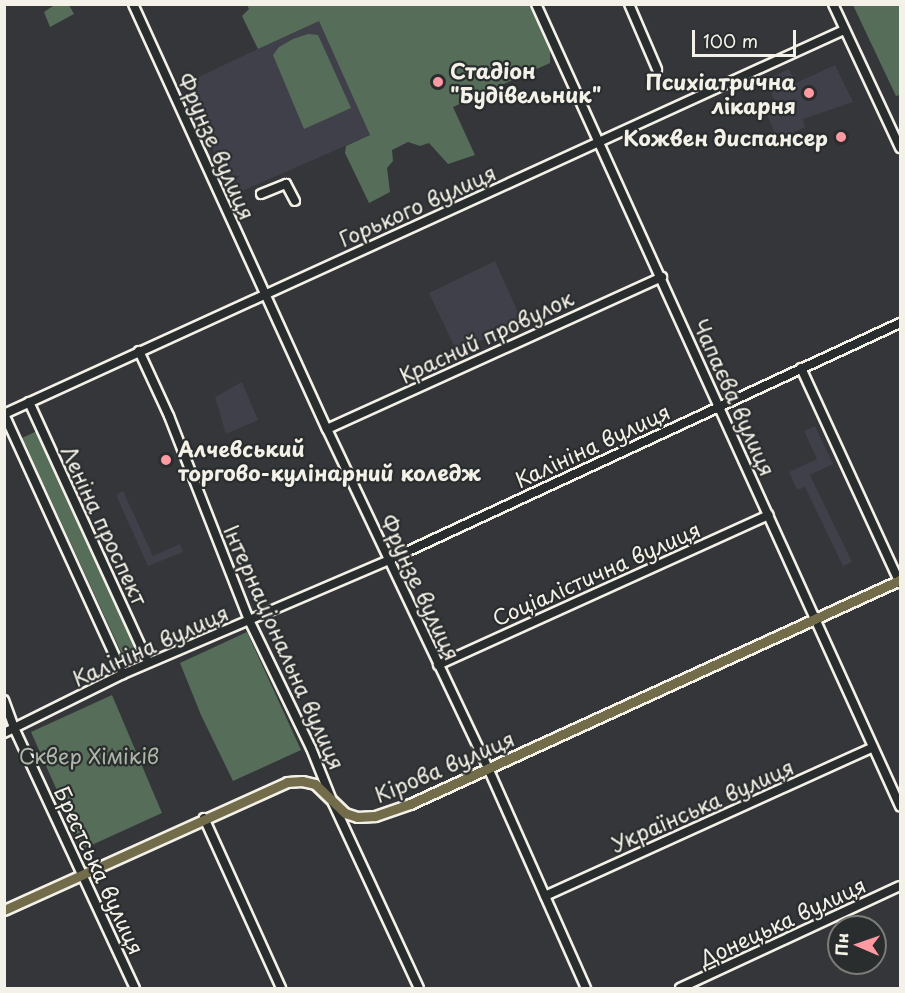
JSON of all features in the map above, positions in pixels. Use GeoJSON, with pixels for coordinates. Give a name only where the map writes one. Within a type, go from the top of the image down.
{"type":"FeatureCollection","features":[{"type":"Feature","properties":{"kind":"main road","name":"Кірова вулиця"},"geometry":{"type":"LineString","coordinates":[[4,910],[287,782],[302,781],[315,784],[345,813],[357,817],[375,816],[410,804],[900,581]]}},
{"type":"Feature","properties":{"kind":"street","name":"Фрунзе вулиця"},"geometry":{"type":"LineString","coordinates":[[133,4],[264,294],[488,768],[586,988]]}},
{"type":"Feature","properties":{"kind":"street","name":"Чапаєва вулиця"},"geometry":{"type":"LineString","coordinates":[[536,4],[662,277],[900,806]]}},
{"type":"Feature","properties":{"kind":"street"},"geometry":{"type":"LineString","coordinates":[[629,4],[657,69]]}},
{"type":"Feature","properties":{"kind":"street"},"geometry":{"type":"LineString","coordinates":[[833,4],[900,148]]}},
{"type":"Feature","properties":{"kind":"street","name":"Горького вулиця"},"geometry":{"type":"LineString","coordinates":[[4,414],[844,30]]}},
{"type":"Feature","properties":{"kind":"street"},"geometry":{"type":"LineString","coordinates":[[261,194],[286,184],[295,201]]}},
{"type":"Feature","properties":{"kind":"street","name":"Красний провулок"},"geometry":{"type":"LineString","coordinates":[[327,429],[662,277]]}},
{"type":"Feature","properties":{"kind":"street","name":"Калініна вулиця"},"geometry":{"type":"LineString","coordinates":[[4,733],[15,730],[148,662],[389,560],[900,323]]}},
{"type":"Feature","properties":{"kind":"street","name":"Інтернаціональна вулиця"},"geometry":{"type":"LineString","coordinates":[[139,351],[169,416],[249,620],[311,748],[333,803],[419,988]]}},
{"type":"Feature","properties":{"kind":"street"},"geometry":{"type":"LineString","coordinates":[[801,368],[900,581]]}},
{"type":"Feature","properties":{"kind":"street","name":"Леніна проспект"},"geometry":{"type":"LineString","coordinates":[[29,402],[148,662]]}},
{"type":"Feature","properties":{"kind":"street"},"geometry":{"type":"LineString","coordinates":[[4,414],[123,674]]}},
{"type":"Feature","properties":{"kind":"street","name":"Соціалістична вулиця"},"geometry":{"type":"LineString","coordinates":[[438,665],[769,515]]}},
{"type":"Feature","properties":{"kind":"street","name":"Брестська вулиця"},"geometry":{"type":"LineString","coordinates":[[4,700],[15,730],[135,988]]}},
{"type":"Feature","properties":{"kind":"street","name":"Українська вулиця"},"geometry":{"type":"LineString","coordinates":[[545,896],[873,747]]}},
{"type":"Feature","properties":{"kind":"street"},"geometry":{"type":"LineString","coordinates":[[204,818],[281,988]]}},
{"type":"Feature","properties":{"kind":"street","name":"Донецька вулиця"},"geometry":{"type":"LineString","coordinates":[[680,988],[900,886]]}},
{"type":"Feature","properties":{"kind":"shaded area"},"geometry":{"type":"Polygon","coordinates":[[[319,20],[370,135],[233,195],[184,84],[319,20]]]}},
{"type":"Feature","properties":{"kind":"shaded area","name":"Психіатрична лікарня"},"geometry":{"type":"Polygon","coordinates":[[[835,65],[853,102],[803,119],[805,127],[778,140],[767,115],[777,108],[766,80],[789,69],[796,83],[835,65]]]}},
{"type":"Feature","properties":{"kind":"shaded area"},"geometry":{"type":"Polygon","coordinates":[[[495,261],[522,321],[457,352],[429,293],[495,261]]]}},
{"type":"Feature","properties":{"kind":"shaded area"},"geometry":{"type":"Polygon","coordinates":[[[242,382],[258,420],[226,434],[215,397],[242,382]]]}},
{"type":"Feature","properties":{"kind":"shaded area"},"geometry":{"type":"Polygon","coordinates":[[[815,426],[833,464],[810,475],[852,562],[843,566],[805,487],[797,490],[789,472],[817,459],[804,431],[815,426]]]}},
{"type":"Feature","properties":{"kind":"shaded area"},"geometry":{"type":"Polygon","coordinates":[[[123,491],[153,556],[180,544],[183,552],[148,566],[116,495],[123,491]]]}},
{"type":"Feature","properties":{"kind":"green space"},"geometry":{"type":"Polygon","coordinates":[[[56,4],[69,5],[74,14],[50,27],[44,12],[56,4]]]}},
{"type":"Feature","properties":{"kind":"green space"},"geometry":{"type":"Polygon","coordinates":[[[247,5],[529,5],[550,50],[550,63],[453,107],[475,155],[448,164],[429,143],[420,146],[408,142],[392,150],[393,161],[387,168],[390,192],[369,203],[345,153],[346,146],[370,135],[319,21],[258,49],[242,16],[249,9],[247,5]]]}},
{"type":"Feature","properties":{"kind":"green space"},"geometry":{"type":"Polygon","coordinates":[[[853,5],[900,5],[900,95],[896,96],[853,5]]]}},
{"type":"Feature","properties":{"kind":"green space"},"geometry":{"type":"Polygon","coordinates":[[[308,34],[318,35],[351,108],[304,129],[273,55],[279,47],[308,34]]]}},
{"type":"Feature","properties":{"kind":"green space"},"geometry":{"type":"Polygon","coordinates":[[[39,430],[138,648],[122,654],[22,438],[39,430]]]}},
{"type":"Feature","properties":{"kind":"green space"},"geometry":{"type":"Polygon","coordinates":[[[247,632],[301,750],[233,781],[201,715],[180,663],[247,632]]]}},
{"type":"Feature","properties":{"kind":"green space","name":"Сквер Хіміків"},"geometry":{"type":"Polygon","coordinates":[[[112,695],[162,813],[83,849],[31,732],[112,695]]]}},
{"type":"Feature","properties":{"kind":"place","name":"Стадіон \"Будівельник\""},"geometry":{"type":"Point","coordinates":[438,82]}},
{"type":"Feature","properties":{"kind":"place","name":"Психіатрична лікарня"},"geometry":{"type":"Point","coordinates":[809,93]}},
{"type":"Feature","properties":{"kind":"place","name":"Кожвен диспансер"},"geometry":{"type":"Point","coordinates":[841,137]}},
{"type":"Feature","properties":{"kind":"place","name":"Алчевський торгово-кулінарний коледж"},"geometry":{"type":"Point","coordinates":[166,460]}}]}
